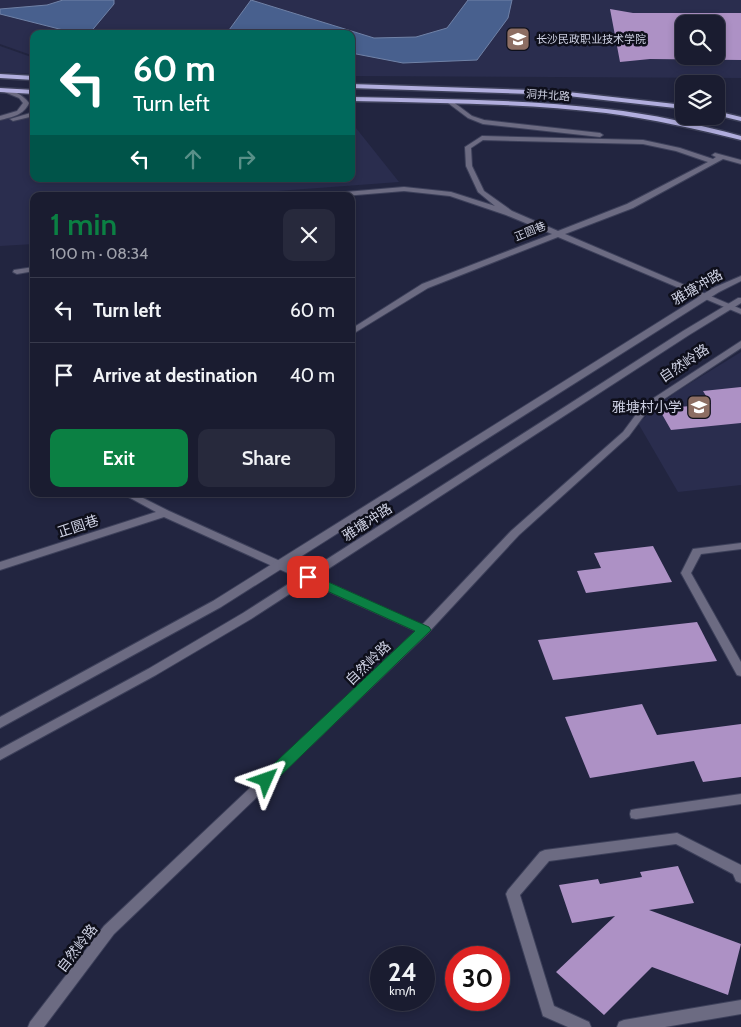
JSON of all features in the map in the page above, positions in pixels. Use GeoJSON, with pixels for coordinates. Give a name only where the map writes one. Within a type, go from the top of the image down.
{"type":"FeatureCollection","features":[{"type":"Feature","properties":{"kind":"main road"},"geometry":{"type":"LineString","coordinates":[[0,76],[30,78]]}},
{"type":"Feature","properties":{"kind":"main road","name":"洞井北路"},"geometry":{"type":"LineString","coordinates":[[355,86],[556,91],[602,95],[675,106]]}},
{"type":"Feature","properties":{"kind":"main road"},"geometry":{"type":"LineString","coordinates":[[2,90],[30,92]]}},
{"type":"Feature","properties":{"kind":"main road","name":"洞井北路"},"geometry":{"type":"LineString","coordinates":[[355,99],[517,104],[607,112],[654,119],[741,138]]}},
{"type":"Feature","properties":{"kind":"main road"},"geometry":{"type":"LineString","coordinates":[[725,115],[741,119]]}},
{"type":"Feature","properties":{"kind":"street"},"geometry":{"type":"LineString","coordinates":[[0,120],[17,113],[23,109],[26,103],[21,97],[2,90]]}},
{"type":"Feature","properties":{"kind":"street"},"geometry":{"type":"LineString","coordinates":[[450,102],[470,117],[483,122],[647,140],[722,156],[741,162]]}},
{"type":"Feature","properties":{"kind":"street"},"geometry":{"type":"LineString","coordinates":[[0,120],[30,115]]}},
{"type":"Feature","properties":{"kind":"street"},"geometry":{"type":"LineString","coordinates":[[509,213],[481,192],[469,166],[468,147],[482,138],[643,142],[678,149],[713,161]]}},
{"type":"Feature","properties":{"kind":"street","name":"正圆巷"},"geometry":{"type":"LineString","coordinates":[[355,330],[426,286],[630,206],[722,156]]}},
{"type":"Feature","properties":{"kind":"street"},"geometry":{"type":"LineString","coordinates":[[355,193],[404,188],[451,194],[509,213],[741,312]]}},
{"type":"Feature","properties":{"kind":"street"},"geometry":{"type":"LineString","coordinates":[[18,272],[30,270]]}},
{"type":"Feature","properties":{"kind":"street","name":"雅塘冲路"},"geometry":{"type":"LineString","coordinates":[[0,723],[218,604],[706,297],[741,278]]}},
{"type":"Feature","properties":{"kind":"street","name":"雅塘冲路"},"geometry":{"type":"LineString","coordinates":[[0,755],[152,672],[247,616],[741,300]]}},
{"type":"Feature","properties":{"kind":"street","name":"自然岭路"},"geometry":{"type":"LineString","coordinates":[[35,1027],[109,930],[424,630],[515,533],[626,434],[646,407],[741,344]]}},
{"type":"Feature","properties":{"kind":"street"},"geometry":{"type":"LineString","coordinates":[[135,497],[165,513],[424,630]]}},
{"type":"Feature","properties":{"kind":"street","name":"正圆巷"},"geometry":{"type":"LineString","coordinates":[[0,566],[165,513]]}},
{"type":"Feature","properties":{"kind":"street"},"geometry":{"type":"LineString","coordinates":[[741,546],[697,551],[686,572],[741,672]]}},
{"type":"Feature","properties":{"kind":"street"},"geometry":{"type":"LineString","coordinates":[[636,814],[741,799]]}},
{"type":"Feature","properties":{"kind":"street"},"geometry":{"type":"LineString","coordinates":[[584,1027],[548,1011],[513,894],[545,856],[677,838],[738,870],[741,877]]}},
{"type":"Feature","properties":{"kind":"street"},"geometry":{"type":"LineString","coordinates":[[624,1027],[741,1007]]}},
{"type":"Feature","properties":{"kind":"shaded area","name":"长沙民政职业技术学院"},"geometry":{"type":"Polygon","coordinates":[[[0,0],[741,0],[741,78],[725,78],[725,75],[675,75],[675,78],[355,76],[355,30],[30,30],[30,55],[0,44],[0,0]]]}},
{"type":"Feature","properties":{"kind":"shaded area"},"geometry":{"type":"Polygon","coordinates":[[[63,0],[114,0],[114,4],[92,30],[63,30],[0,14],[0,9],[47,5],[63,0]]]}},
{"type":"Feature","properties":{"kind":"shaded area"},"geometry":{"type":"Polygon","coordinates":[[[251,0],[348,30],[229,30],[251,0]]]}},
{"type":"Feature","properties":{"kind":"shaded area"},"geometry":{"type":"Polygon","coordinates":[[[468,0],[512,0],[508,18],[477,60],[403,63],[355,54],[355,32],[374,38],[416,37],[447,28],[468,0]]]}},
{"type":"Feature","properties":{"kind":"shaded area"},"geometry":{"type":"Polygon","coordinates":[[[0,46],[30,57],[30,74],[0,72],[0,46]]]}},
{"type":"Feature","properties":{"kind":"shaded area"},"geometry":{"type":"Polygon","coordinates":[[[30,116],[30,182],[355,182],[355,128],[399,182],[265,192],[30,192],[30,244],[0,246],[0,117],[30,116]]]}},
{"type":"Feature","properties":{"kind":"shaded area","name":"雅塘村小学"},"geometry":{"type":"Polygon","coordinates":[[[741,352],[741,485],[678,492],[638,423],[676,392],[741,352]]]}},
{"type":"Feature","properties":{"kind":"building"},"geometry":{"type":"Polygon","coordinates":[[[610,9],[633,13],[741,13],[741,60],[725,60],[725,15],[675,15],[675,59],[650,59],[620,62],[610,9]]]}},
{"type":"Feature","properties":{"kind":"building"},"geometry":{"type":"Polygon","coordinates":[[[741,387],[741,423],[671,430],[659,409],[711,404],[703,391],[741,387]]]}},
{"type":"Feature","properties":{"kind":"building"},"geometry":{"type":"Polygon","coordinates":[[[653,546],[672,582],[586,593],[577,571],[601,568],[594,553],[653,546]]]}},
{"type":"Feature","properties":{"kind":"building"},"geometry":{"type":"Polygon","coordinates":[[[697,622],[717,661],[553,680],[538,640],[697,622]]]}},
{"type":"Feature","properties":{"kind":"building"},"geometry":{"type":"Polygon","coordinates":[[[642,704],[657,735],[741,724],[741,777],[703,782],[694,761],[590,778],[565,717],[642,704]]]}},
{"type":"Feature","properties":{"kind":"building"},"geometry":{"type":"Polygon","coordinates":[[[678,866],[694,903],[649,910],[741,944],[728,995],[652,967],[604,1015],[556,972],[615,916],[572,923],[559,885],[598,879],[600,884],[642,877],[640,872],[678,866]]]}},
{"type":"Feature","properties":{"kind":"place","name":"长沙民政职业技术学院"},"geometry":{"type":"Point","coordinates":[518,39]}},
{"type":"Feature","properties":{"kind":"place","name":"雅塘村小学"},"geometry":{"type":"Point","coordinates":[699,407]}},
{"type":"Feature","properties":{"kind":"route"},"geometry":{"type":"LineString","coordinates":[[266,780],[424,630],[308,577]]}}]}
